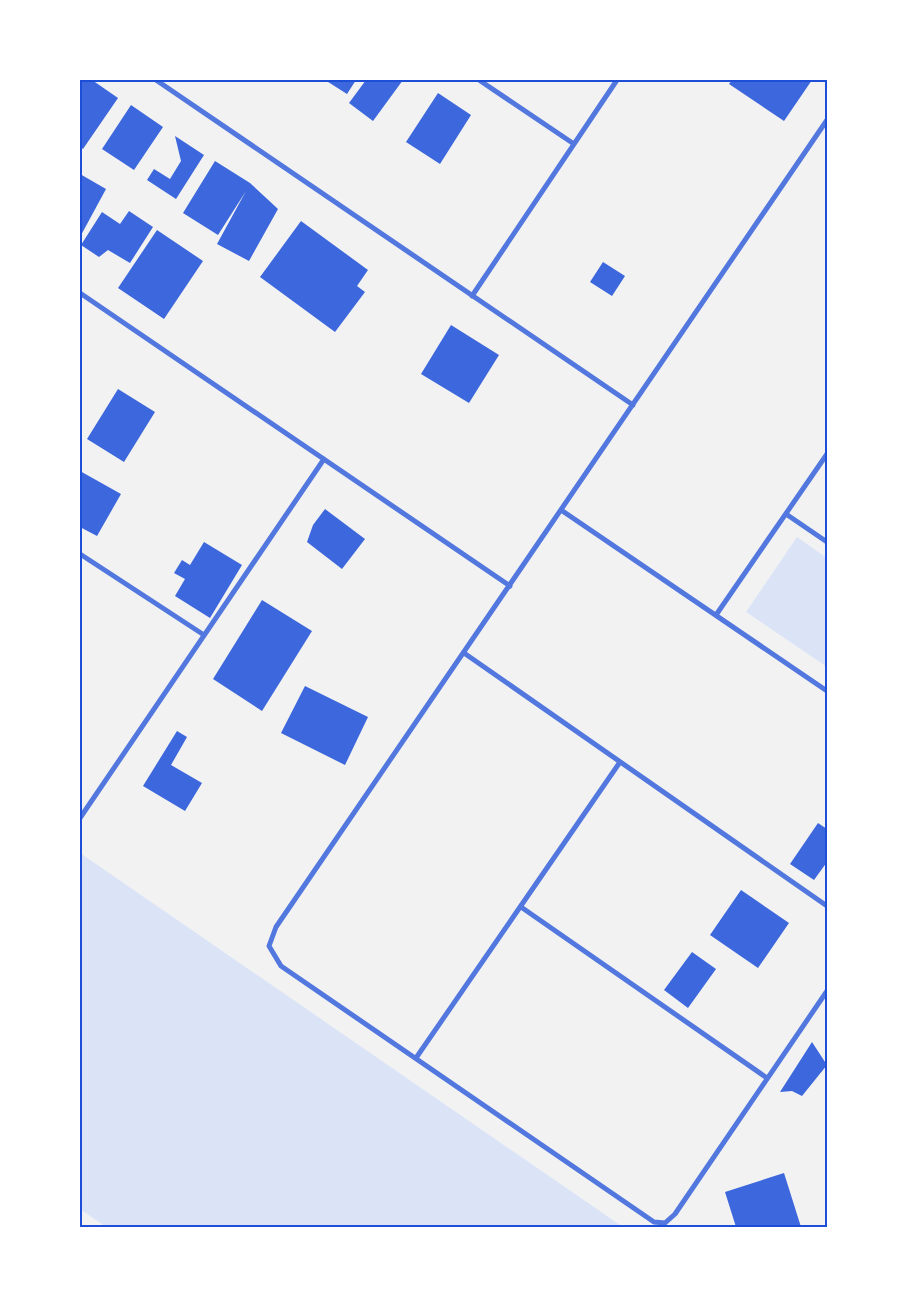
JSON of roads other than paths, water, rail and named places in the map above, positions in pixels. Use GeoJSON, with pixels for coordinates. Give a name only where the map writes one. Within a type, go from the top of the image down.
{"type":"FeatureCollection","features":[{"type":"Feature","properties":{"kind":"street"},"geometry":{"type":"LineString","coordinates":[[156,80],[633,405]]}},
{"type":"Feature","properties":{"kind":"street"},"geometry":{"type":"LineString","coordinates":[[480,80],[574,144]]}},
{"type":"Feature","properties":{"kind":"street"},"geometry":{"type":"LineString","coordinates":[[472,296],[617,80]]}},
{"type":"Feature","properties":{"kind":"street"},"geometry":{"type":"LineString","coordinates":[[827,120],[276,927],[269,946],[281,966],[654,1222],[665,1223],[675,1214],[827,991]]}},
{"type":"Feature","properties":{"kind":"street"},"geometry":{"type":"LineString","coordinates":[[80,293],[510,586]]}},
{"type":"Feature","properties":{"kind":"street"},"geometry":{"type":"LineString","coordinates":[[716,615],[827,454]]}},
{"type":"Feature","properties":{"kind":"street"},"geometry":{"type":"LineString","coordinates":[[80,818],[324,459]]}},
{"type":"Feature","properties":{"kind":"street"},"geometry":{"type":"LineString","coordinates":[[561,510],[827,691]]}},
{"type":"Feature","properties":{"kind":"street"},"geometry":{"type":"LineString","coordinates":[[786,514],[827,542]]}},
{"type":"Feature","properties":{"kind":"street"},"geometry":{"type":"LineString","coordinates":[[80,554],[204,635]]}},
{"type":"Feature","properties":{"kind":"street"},"geometry":{"type":"LineString","coordinates":[[464,653],[827,906]]}},
{"type":"Feature","properties":{"kind":"street"},"geometry":{"type":"LineString","coordinates":[[416,1058],[620,762]]}},
{"type":"Feature","properties":{"kind":"street"},"geometry":{"type":"LineString","coordinates":[[521,907],[767,1078]]}}]}
